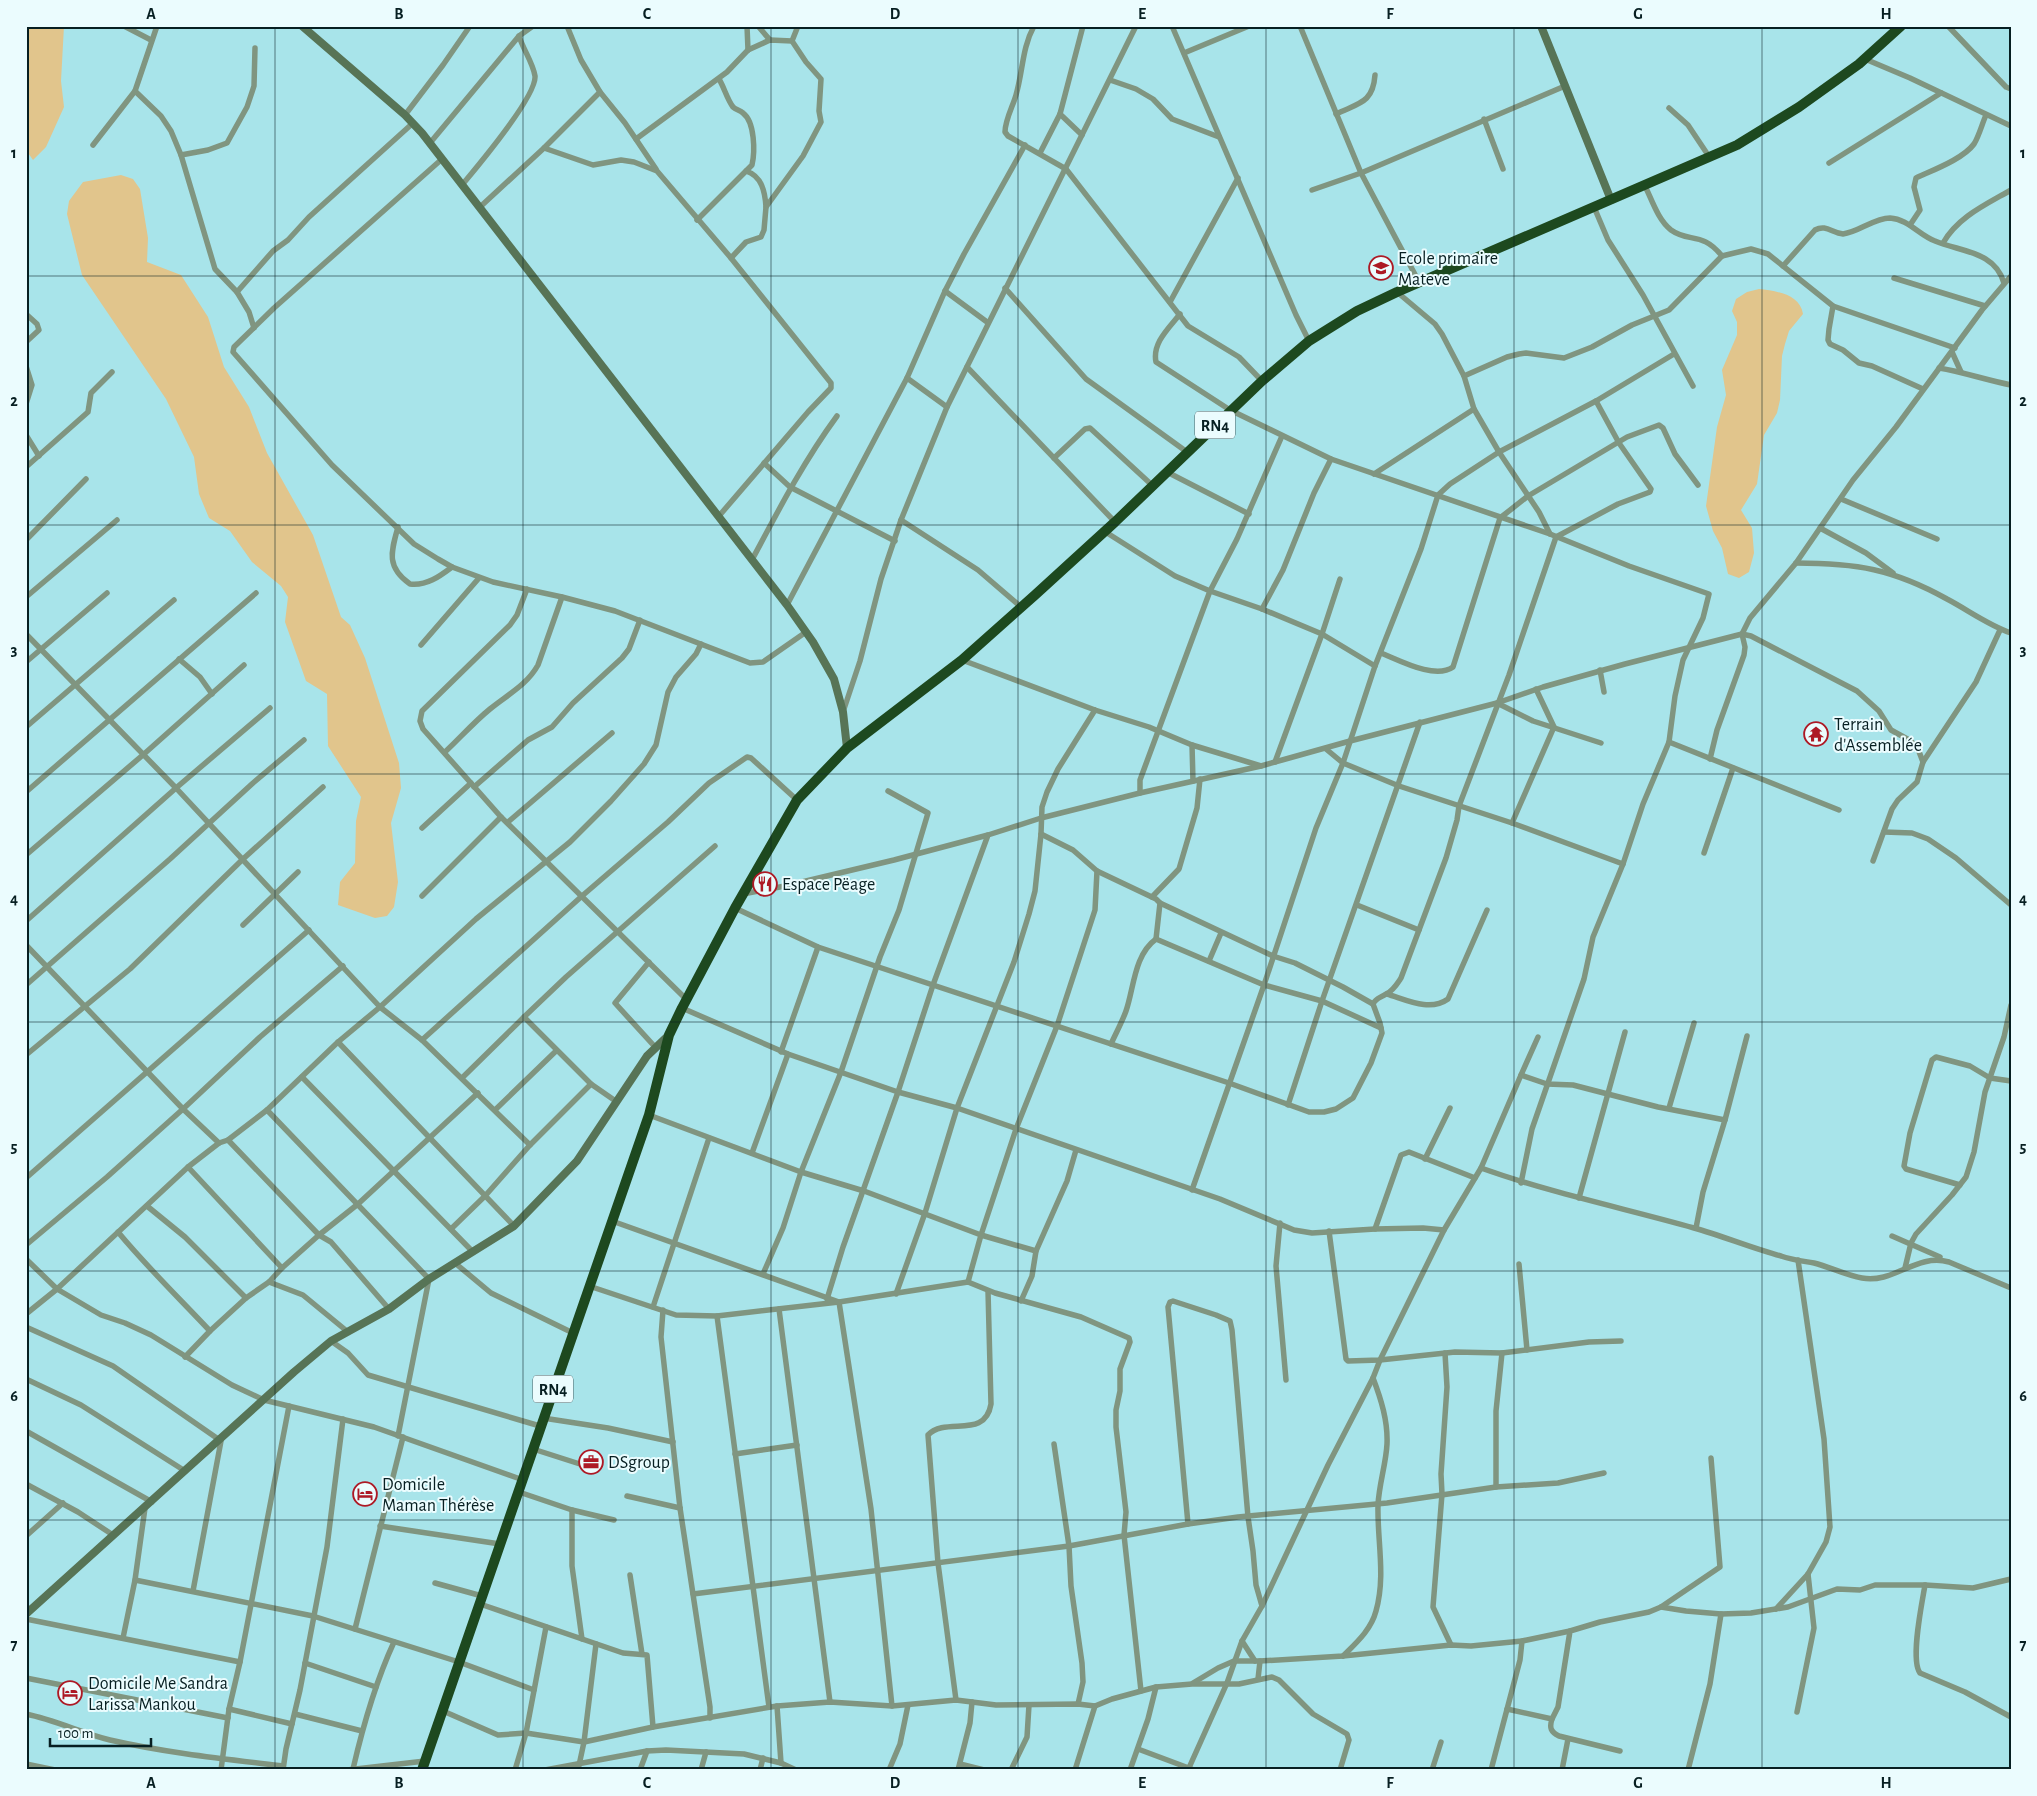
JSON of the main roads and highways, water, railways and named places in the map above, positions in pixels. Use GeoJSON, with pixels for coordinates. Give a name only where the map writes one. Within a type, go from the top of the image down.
{"type":"FeatureCollection","features":[{"type":"Feature","properties":{"kind":"highway","name":"RN4"},"geometry":{"type":"LineString","coordinates":[[424,1765],[649,1115],[669,1035],[735,908],[797,800],[847,748],[962,660],[1115,522],[1230,410],[1309,341],[1357,312],[1397,292],[1737,145],[1799,107],[1865,60],[1901,26]]}},
{"type":"Feature","properties":{"kind":"place","name":"Ecole primaire Mateve"},"geometry":{"type":"Point","coordinates":[1381,268]}},
{"type":"Feature","properties":{"kind":"place","name":"Terrain d'Assemblée"},"geometry":{"type":"Point","coordinates":[1816,734]}},
{"type":"Feature","properties":{"kind":"place","name":"Espace Pëage"},"geometry":{"type":"Point","coordinates":[765,884]}},
{"type":"Feature","properties":{"kind":"place","name":"DSgroup"},"geometry":{"type":"Point","coordinates":[591,1462]}},
{"type":"Feature","properties":{"kind":"place","name":"Domicile Maman Thérèse"},"geometry":{"type":"Point","coordinates":[365,1494]}},
{"type":"Feature","properties":{"kind":"place","name":"Domicile Me Sandra Larissa Mankou"},"geometry":{"type":"Point","coordinates":[70,1693]}}]}
